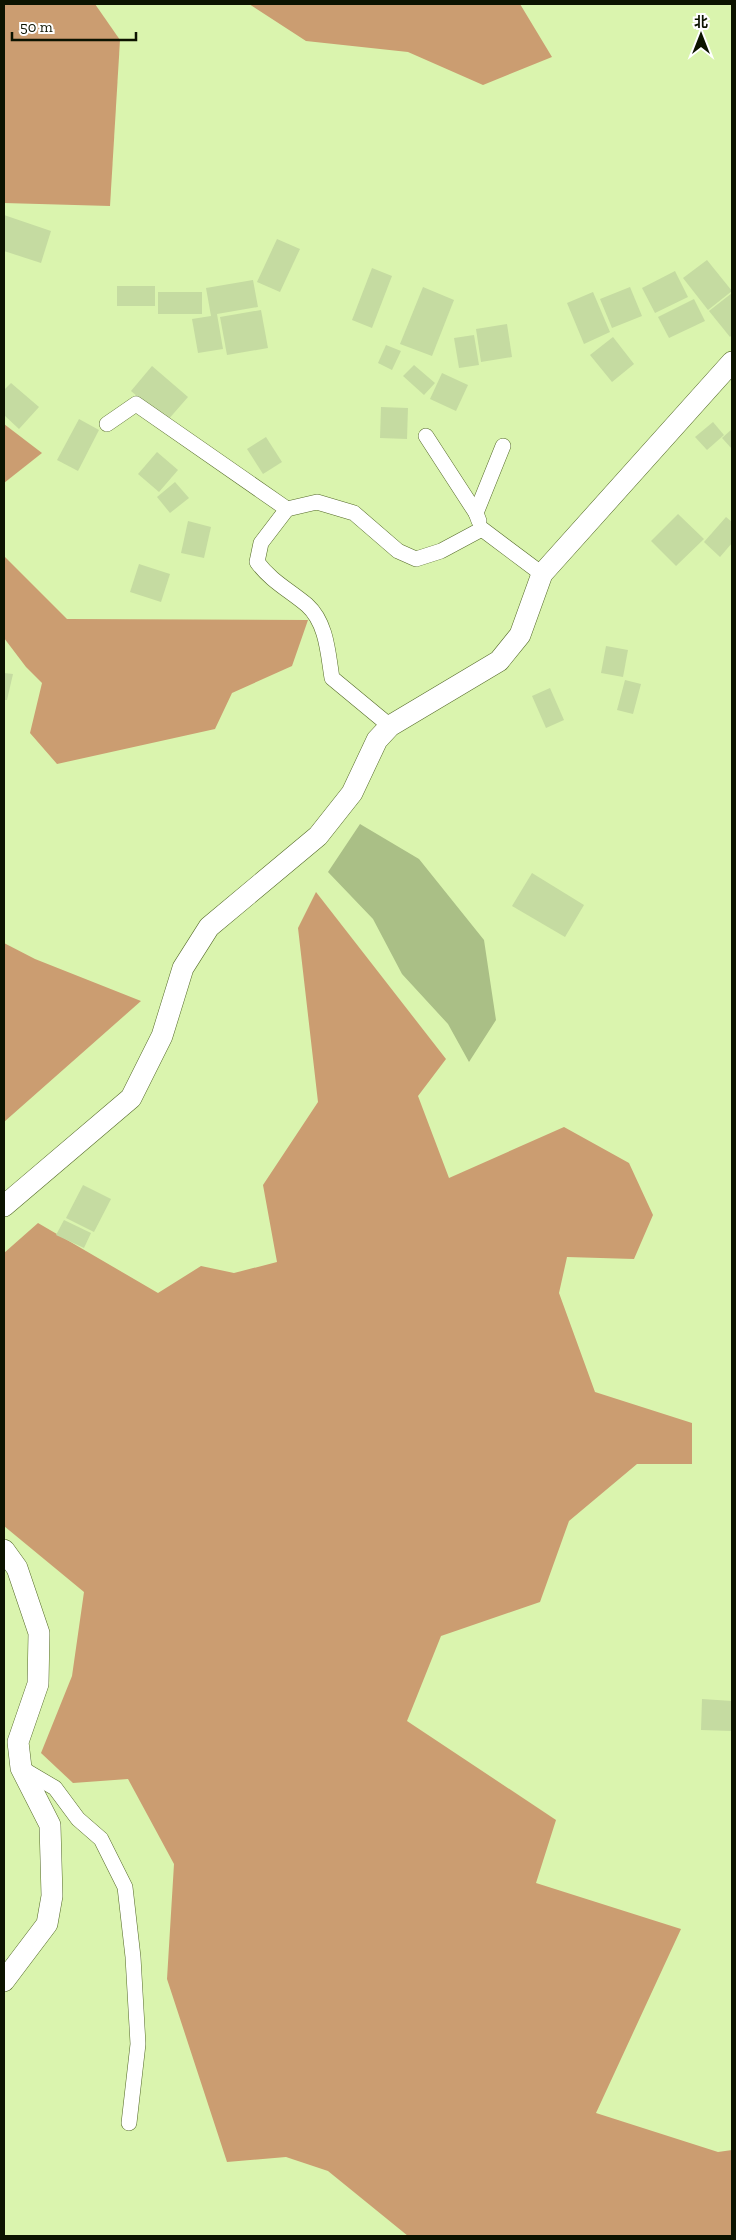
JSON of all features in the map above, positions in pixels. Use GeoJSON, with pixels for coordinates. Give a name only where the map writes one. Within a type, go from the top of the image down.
{"type":"FeatureCollection","features":[{"type":"Feature","properties":{"kind":"street"},"geometry":{"type":"LineString","coordinates":[[4,1206],[131,1098],[162,1036],[183,968],[209,927],[318,836],[352,793],[377,740],[390,726],[499,661],[520,635],[542,574],[732,362]]}},
{"type":"Feature","properties":{"kind":"street"},"geometry":{"type":"LineString","coordinates":[[106,424],[136,404],[287,509]]}},
{"type":"Feature","properties":{"kind":"street"},"geometry":{"type":"LineString","coordinates":[[426,436],[476,513],[482,529],[542,574]]}},
{"type":"Feature","properties":{"kind":"street"},"geometry":{"type":"LineString","coordinates":[[476,513],[503,446]]}},
{"type":"Feature","properties":{"kind":"street"},"geometry":{"type":"LineString","coordinates":[[390,726],[332,678],[324,631],[309,607],[267,576],[257,562],[261,543],[287,509],[317,502],[354,513],[398,551],[416,560],[441,551],[482,529]]}},
{"type":"Feature","properties":{"kind":"street"},"geometry":{"type":"LineString","coordinates":[[4,1550],[17,1568],[39,1633],[38,1684],[18,1742],[21,1768],[50,1825],[52,1896],[47,1924],[4,1980]]}},
{"type":"Feature","properties":{"kind":"street"},"geometry":{"type":"LineString","coordinates":[[21,1768],[55,1788],[78,1819],[101,1839],[125,1887],[133,1957],[138,2044],[129,2123]]}},
{"type":"Feature","properties":{"kind":"shaded area"},"geometry":{"type":"Polygon","coordinates":[[[4,4],[95,4],[120,40],[110,206],[4,203],[4,4]]]}},
{"type":"Feature","properties":{"kind":"shaded area"},"geometry":{"type":"Polygon","coordinates":[[[249,4],[520,4],[552,57],[483,85],[408,52],[306,41],[249,4]]]}},
{"type":"Feature","properties":{"kind":"shaded area"},"geometry":{"type":"Polygon","coordinates":[[[4,424],[42,453],[4,483],[4,424]]]}},
{"type":"Feature","properties":{"kind":"shaded area"},"geometry":{"type":"Polygon","coordinates":[[[4,556],[67,619],[308,620],[292,666],[232,693],[215,729],[57,764],[30,733],[42,683],[26,667],[4,638],[4,556]]]}},
{"type":"Feature","properties":{"kind":"shaded area"},"geometry":{"type":"Polygon","coordinates":[[[360,824],[419,859],[484,940],[496,1020],[469,1062],[448,1024],[402,974],[373,919],[328,872],[360,824]]]}},
{"type":"Feature","properties":{"kind":"shaded area"},"geometry":{"type":"Polygon","coordinates":[[[316,892],[446,1059],[418,1096],[449,1178],[564,1127],[629,1163],[653,1215],[634,1259],[567,1257],[559,1293],[595,1392],[692,1423],[692,1464],[637,1464],[569,1521],[540,1602],[441,1636],[407,1721],[556,1820],[536,1883],[681,1929],[596,2113],[718,2152],[732,2150],[732,2236],[408,2236],[328,2171],[286,2157],[227,2162],[167,1979],[174,1864],[128,1779],[73,1783],[41,1753],[72,1676],[84,1592],[4,1526],[4,1253],[38,1223],[158,1293],[201,1266],[234,1273],[277,1262],[263,1185],[318,1102],[298,928],[316,892]]]}},
{"type":"Feature","properties":{"kind":"shaded area"},"geometry":{"type":"Polygon","coordinates":[[[4,943],[35,959],[141,1001],[4,1122],[4,943]]]}},
{"type":"Feature","properties":{"kind":"building"},"geometry":{"type":"Polygon","coordinates":[[[4,215],[51,231],[41,263],[4,251],[4,215]]]}},
{"type":"Feature","properties":{"kind":"building"},"geometry":{"type":"Polygon","coordinates":[[[277,239],[300,249],[280,292],[257,282],[277,239]]]}},
{"type":"Feature","properties":{"kind":"building"},"geometry":{"type":"Polygon","coordinates":[[[707,260],[732,291],[708,310],[683,278],[707,260]]]}},
{"type":"Feature","properties":{"kind":"building"},"geometry":{"type":"Polygon","coordinates":[[[372,268],[392,276],[372,328],[352,320],[372,268]]]}},
{"type":"Feature","properties":{"kind":"building"},"geometry":{"type":"Polygon","coordinates":[[[675,271],[688,297],[655,313],[642,288],[675,271]]]}},
{"type":"Feature","properties":{"kind":"building"},"geometry":{"type":"Polygon","coordinates":[[[253,280],[258,307],[217,314],[223,349],[198,353],[192,319],[211,316],[206,288],[253,280]]]}},
{"type":"Feature","properties":{"kind":"building"},"geometry":{"type":"Polygon","coordinates":[[[117,286],[155,286],[155,306],[117,306],[117,286]]]}},
{"type":"Feature","properties":{"kind":"building"},"geometry":{"type":"Polygon","coordinates":[[[423,287],[454,300],[432,356],[400,344],[423,287]]]}},
{"type":"Feature","properties":{"kind":"building"},"geometry":{"type":"Polygon","coordinates":[[[630,287],[642,316],[612,328],[600,299],[630,287]]]}},
{"type":"Feature","properties":{"kind":"building"},"geometry":{"type":"Polygon","coordinates":[[[158,292],[202,292],[202,314],[158,314],[158,292]]]}},
{"type":"Feature","properties":{"kind":"building"},"geometry":{"type":"Polygon","coordinates":[[[593,292],[610,332],[584,344],[567,303],[593,292]]]}},
{"type":"Feature","properties":{"kind":"building"},"geometry":{"type":"Polygon","coordinates":[[[732,293],[732,335],[730,337],[709,311],[732,293]]]}},
{"type":"Feature","properties":{"kind":"building"},"geometry":{"type":"Polygon","coordinates":[[[694,299],[705,321],[669,338],[658,317],[694,299]]]}},
{"type":"Feature","properties":{"kind":"building"},"geometry":{"type":"Polygon","coordinates":[[[261,310],[268,348],[227,355],[220,317],[261,310]]]}},
{"type":"Feature","properties":{"kind":"building"},"geometry":{"type":"Polygon","coordinates":[[[507,324],[512,357],[481,362],[476,329],[507,324]]]}},
{"type":"Feature","properties":{"kind":"building"},"geometry":{"type":"Polygon","coordinates":[[[474,335],[479,365],[459,368],[454,338],[474,335]]]}},
{"type":"Feature","properties":{"kind":"building"},"geometry":{"type":"Polygon","coordinates":[[[613,337],[634,364],[612,382],[590,355],[613,337]]]}},
{"type":"Feature","properties":{"kind":"building"},"geometry":{"type":"Polygon","coordinates":[[[386,345],[401,351],[392,370],[378,363],[386,345]]]}},
{"type":"Feature","properties":{"kind":"building"},"geometry":{"type":"Polygon","coordinates":[[[414,365],[435,383],[424,395],[403,376],[414,365]]]}},
{"type":"Feature","properties":{"kind":"building"},"geometry":{"type":"Polygon","coordinates":[[[152,366],[188,397],[167,421],[131,391],[152,366]]]}},
{"type":"Feature","properties":{"kind":"building"},"geometry":{"type":"Polygon","coordinates":[[[442,373],[468,385],[456,411],[430,399],[442,373]]]}},
{"type":"Feature","properties":{"kind":"building"},"geometry":{"type":"Polygon","coordinates":[[[11,383],[39,407],[19,429],[4,415],[4,390],[11,383]]]}},
{"type":"Feature","properties":{"kind":"building"},"geometry":{"type":"Polygon","coordinates":[[[381,407],[408,408],[407,439],[380,438],[381,407]]]}},
{"type":"Feature","properties":{"kind":"building"},"geometry":{"type":"Polygon","coordinates":[[[79,419],[99,430],[78,471],[57,460],[79,419]]]}},
{"type":"Feature","properties":{"kind":"building"},"geometry":{"type":"Polygon","coordinates":[[[713,422],[724,435],[707,450],[695,437],[713,422]]]}},
{"type":"Feature","properties":{"kind":"building"},"geometry":{"type":"Polygon","coordinates":[[[732,429],[732,449],[722,438],[732,429]]]}},
{"type":"Feature","properties":{"kind":"building"},"geometry":{"type":"Polygon","coordinates":[[[266,437],[282,462],[263,474],[247,449],[266,437]]]}},
{"type":"Feature","properties":{"kind":"building"},"geometry":{"type":"Polygon","coordinates":[[[157,452],[178,470],[159,492],[138,474],[157,452]]]}},
{"type":"Feature","properties":{"kind":"building"},"geometry":{"type":"Polygon","coordinates":[[[175,482],[189,498],[170,513],[157,497],[175,482]]]}},
{"type":"Feature","properties":{"kind":"building"},"geometry":{"type":"Polygon","coordinates":[[[678,514],[704,539],[676,566],[651,541],[678,514]]]}},
{"type":"Feature","properties":{"kind":"building"},"geometry":{"type":"Polygon","coordinates":[[[726,517],[732,522],[732,543],[720,557],[704,542],[726,517]]]}},
{"type":"Feature","properties":{"kind":"building"},"geometry":{"type":"Polygon","coordinates":[[[188,521],[211,527],[204,558],[181,553],[188,521]]]}},
{"type":"Feature","properties":{"kind":"building"},"geometry":{"type":"Polygon","coordinates":[[[139,564],[170,574],[161,602],[130,592],[139,564]]]}},
{"type":"Feature","properties":{"kind":"building"},"geometry":{"type":"Polygon","coordinates":[[[606,646],[628,650],[623,677],[601,673],[606,646]]]}},
{"type":"Feature","properties":{"kind":"building"},"geometry":{"type":"Polygon","coordinates":[[[4,673],[13,674],[7,700],[4,700],[4,673]]]}},
{"type":"Feature","properties":{"kind":"building"},"geometry":{"type":"Polygon","coordinates":[[[625,680],[641,684],[633,714],[617,710],[625,680]]]}},
{"type":"Feature","properties":{"kind":"building"},"geometry":{"type":"Polygon","coordinates":[[[550,688],[564,720],[546,728],[532,696],[550,688]]]}},
{"type":"Feature","properties":{"kind":"building"},"geometry":{"type":"Polygon","coordinates":[[[532,873],[584,905],[565,937],[512,906],[532,873]]]}},
{"type":"Feature","properties":{"kind":"building"},"geometry":{"type":"Polygon","coordinates":[[[83,1185],[111,1199],[94,1232],[66,1218],[83,1185]]]}},
{"type":"Feature","properties":{"kind":"building"},"geometry":{"type":"Polygon","coordinates":[[[64,1220],[91,1233],[84,1248],[56,1235],[64,1220]]]}},
{"type":"Feature","properties":{"kind":"building"},"geometry":{"type":"Polygon","coordinates":[[[702,1699],[732,1701],[732,1731],[701,1730],[702,1699]]]}}]}
